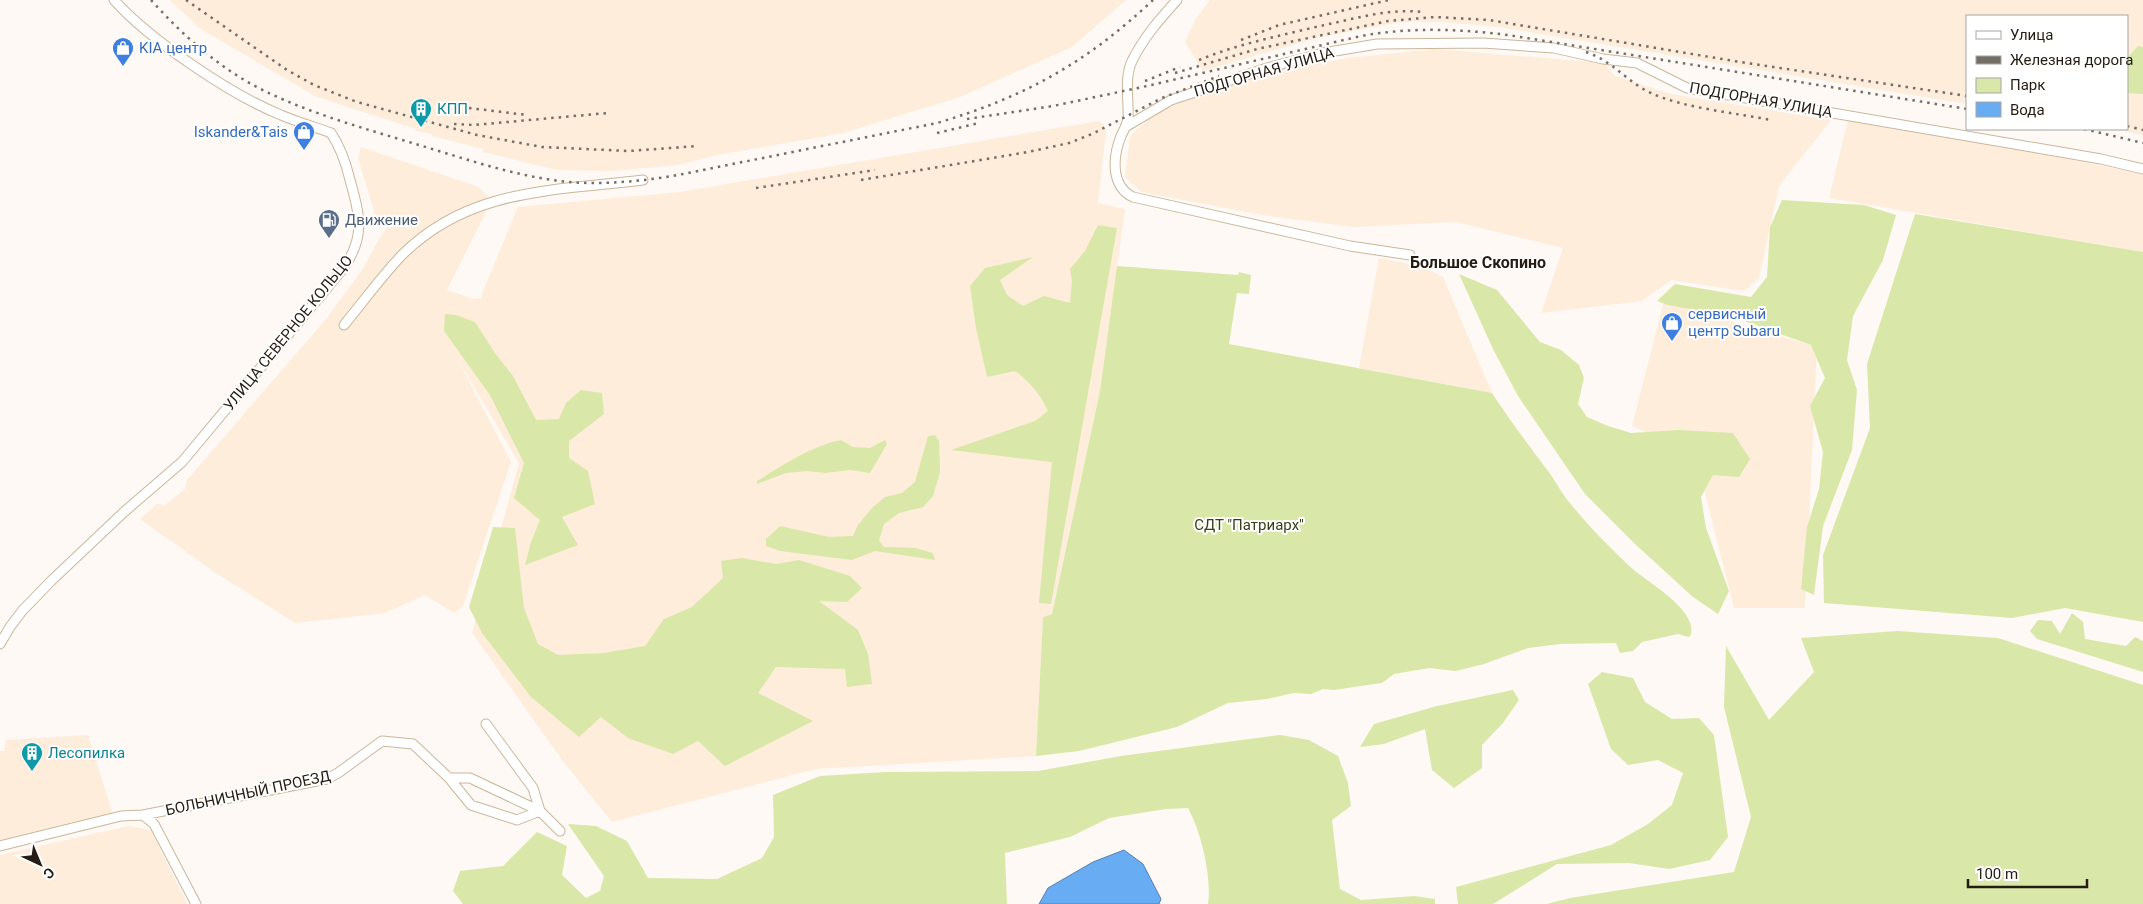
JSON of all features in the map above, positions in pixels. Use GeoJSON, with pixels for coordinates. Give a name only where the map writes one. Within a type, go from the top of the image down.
{"type":"FeatureCollection","features":[{"type":"Feature","properties":{"kind":"street","name":"УЛИЦА СЕВЕРНОЕ КОЛЬЦО"},"geometry":{"type":"LineString","coordinates":[[0,644],[10,626],[22,611],[51,581],[124,512],[182,462],[345,266],[353,252],[358,235],[358,212],[346,165],[341,149],[331,133],[280,115],[234,90],[180,55],[140,25],[114,0]]}},
{"type":"Feature","properties":{"kind":"street"},"geometry":{"type":"LineString","coordinates":[[1177,0],[1147,34],[1131,64],[1128,84],[1127,126],[1119,144],[1116,173],[1120,187],[1133,197],[1350,246],[1410,255]]}},
{"type":"Feature","properties":{"kind":"street","name":"ПОДГОРНАЯ УЛИЦА"},"geometry":{"type":"LineString","coordinates":[[1127,126],[1159,106],[1183,96],[1267,68],[1323,53],[1377,44],[1482,42],[1554,48],[1603,59],[1637,63],[1687,88],[2091,157],[2143,169]]}},
{"type":"Feature","properties":{"kind":"street"},"geometry":{"type":"LineString","coordinates":[[344,326],[402,256],[434,228],[458,214],[482,204],[510,197],[643,180]]}},
{"type":"Feature","properties":{"kind":"street"},"geometry":{"type":"LineString","coordinates":[[486,724],[534,788],[540,811]]}},
{"type":"Feature","properties":{"kind":"street","name":"БОЛЬНИЧНЫЙ ПРОЕЗД"},"geometry":{"type":"LineString","coordinates":[[0,846],[121,816],[143,815],[327,778],[338,773],[382,741],[413,744],[449,778],[471,804],[517,820],[540,811]]}},
{"type":"Feature","properties":{"kind":"street"},"geometry":{"type":"LineString","coordinates":[[449,778],[470,778],[540,811],[560,831]]}},
{"type":"Feature","properties":{"kind":"street","name":"БОЛЬНИЧНЫЙ ПРОЕЗД"},"geometry":{"type":"LineString","coordinates":[[143,815],[154,824],[196,904]]}},
{"type":"Feature","properties":{"kind":"shaded area"},"geometry":{"type":"Polygon","coordinates":[[[170,0],[1126,0],[1072,47],[960,97],[843,133],[717,155],[678,165],[610,171],[557,170],[483,152],[483,149],[416,131],[416,129],[317,97],[199,28],[170,0]]]}},
{"type":"Feature","properties":{"kind":"shaded area"},"geometry":{"type":"Polygon","coordinates":[[[1210,0],[2143,0],[2143,136],[2122,130],[2128,130],[2128,15],[1966,15],[1966,104],[1498,27],[1442,22],[1400,22],[1316,38],[1203,71],[1185,42],[1195,20],[1210,0]]]}},
{"type":"Feature","properties":{"kind":"shaded area"},"geometry":{"type":"Polygon","coordinates":[[[1435,49],[1604,63],[1615,76],[1671,94],[1831,120],[1779,186],[1759,278],[1744,291],[1671,280],[1642,301],[1541,313],[1563,248],[1456,222],[1354,227],[1268,216],[1141,192],[1125,177],[1130,136],[1163,106],[1281,70],[1347,58],[1435,49]]]}},
{"type":"Feature","properties":{"kind":"shaded area"},"geometry":{"type":"Polygon","coordinates":[[[1849,116],[2143,174],[2143,252],[1829,198],[1849,116]]]}},
{"type":"Feature","properties":{"kind":"shaded area"},"geometry":{"type":"Polygon","coordinates":[[[1099,121],[1104,125],[1106,131],[1098,203],[1125,209],[1100,391],[1052,614],[1043,617],[1036,756],[816,769],[612,822],[562,760],[472,633],[519,463],[458,360],[511,462],[463,606],[454,613],[425,595],[385,613],[295,623],[213,571],[140,519],[157,504],[165,505],[185,489],[187,480],[326,319],[364,267],[379,239],[392,221],[388,218],[377,221],[358,158],[361,147],[479,187],[493,201],[447,290],[473,299],[482,298],[518,207],[680,192],[1099,121]]]}},
{"type":"Feature","properties":{"kind":"shaded area"},"geometry":{"type":"Polygon","coordinates":[[[1379,258],[1424,267],[1443,277],[1492,393],[1359,368],[1379,258]]]}},
{"type":"Feature","properties":{"kind":"shaded area"},"geometry":{"type":"Polygon","coordinates":[[[1664,301],[1817,347],[1805,608],[1734,608],[1695,453],[1632,426],[1664,301]]]}},
{"type":"Feature","properties":{"kind":"shaded area"},"geometry":{"type":"Polygon","coordinates":[[[88,735],[113,815],[0,843],[0,751],[4,751],[6,740],[88,735]]]}},
{"type":"Feature","properties":{"kind":"shaded area"},"geometry":{"type":"Polygon","coordinates":[[[128,826],[151,830],[187,904],[0,904],[0,855],[128,826]]]}},
{"type":"Feature","properties":{"kind":"green space"},"geometry":{"type":"Polygon","coordinates":[[[2138,46],[2143,47],[2143,94],[2128,93],[2128,57],[2138,46]]]}},
{"type":"Feature","properties":{"kind":"green space"},"geometry":{"type":"Polygon","coordinates":[[[1782,200],[1864,205],[1896,215],[1883,260],[1853,316],[1847,360],[1857,390],[1852,450],[1823,526],[1814,595],[1801,589],[1807,527],[1819,489],[1823,452],[1810,406],[1825,378],[1811,345],[1733,317],[1668,305],[1657,301],[1675,284],[1751,297],[1767,277],[1770,227],[1782,200]]]}},
{"type":"Feature","properties":{"kind":"green space"},"geometry":{"type":"Polygon","coordinates":[[[1915,214],[2143,252],[2143,622],[2065,608],[2012,618],[1824,603],[1823,555],[1870,428],[1867,364],[1915,214]]]}},
{"type":"Feature","properties":{"kind":"green space"},"geometry":{"type":"Polygon","coordinates":[[[1098,225],[1117,228],[1051,604],[1039,603],[1052,462],[951,450],[1035,421],[1048,411],[1034,389],[1015,371],[987,377],[976,328],[970,286],[985,268],[1033,257],[1000,280],[1007,295],[1023,306],[1044,296],[1070,303],[1072,281],[1070,269],[1085,251],[1098,225]]]}},
{"type":"Feature","properties":{"kind":"green space","name":"СДТ \"Патриарх\""},"geometry":{"type":"Polygon","coordinates":[[[1117,266],[1238,275],[1239,272],[1251,275],[1249,294],[1237,293],[1229,344],[1492,393],[1566,498],[1600,538],[1626,563],[1680,607],[1691,625],[1691,634],[1689,637],[1678,634],[1642,642],[1633,651],[1620,653],[1616,643],[1560,644],[1528,648],[1484,664],[1456,671],[1429,668],[1394,674],[1382,683],[1334,690],[1323,689],[1311,694],[1294,693],[1267,699],[1228,703],[1177,727],[1079,751],[1036,756],[1043,617],[1052,614],[1100,391],[1117,266]]]}},
{"type":"Feature","properties":{"kind":"green space"},"geometry":{"type":"Polygon","coordinates":[[[1459,274],[1497,290],[1540,342],[1561,350],[1579,365],[1584,378],[1578,404],[1587,417],[1631,433],[1679,430],[1733,433],[1750,459],[1739,477],[1713,475],[1701,497],[1706,528],[1729,591],[1718,614],[1693,597],[1635,544],[1585,494],[1518,396],[1493,349],[1459,274]]]}},
{"type":"Feature","properties":{"kind":"green space"},"geometry":{"type":"Polygon","coordinates":[[[445,314],[456,315],[475,322],[513,376],[536,420],[559,419],[566,403],[581,390],[602,393],[604,414],[569,441],[569,458],[588,471],[595,504],[562,517],[578,545],[525,565],[531,542],[540,520],[514,498],[524,463],[490,395],[444,331],[445,314]]]}},
{"type":"Feature","properties":{"kind":"green space"},"geometry":{"type":"Polygon","coordinates":[[[935,435],[939,441],[940,472],[933,496],[923,507],[899,513],[884,524],[879,540],[884,547],[915,548],[933,553],[935,560],[875,551],[852,560],[780,551],[766,546],[766,539],[780,526],[829,537],[853,536],[858,525],[872,508],[885,497],[902,493],[915,482],[928,436],[935,435]]]}},
{"type":"Feature","properties":{"kind":"green space"},"geometry":{"type":"Polygon","coordinates":[[[841,440],[853,447],[870,448],[885,440],[887,444],[870,473],[850,470],[825,473],[807,471],[786,473],[757,484],[757,481],[798,457],[819,447],[841,440]]]}},
{"type":"Feature","properties":{"kind":"green space"},"geometry":{"type":"Polygon","coordinates":[[[493,527],[515,528],[524,608],[538,644],[558,655],[604,653],[645,646],[664,619],[692,607],[723,578],[721,561],[742,558],[776,564],[799,560],[850,576],[862,588],[847,602],[819,601],[858,630],[868,654],[872,684],[847,687],[845,669],[776,667],[758,693],[813,721],[725,766],[698,741],[673,754],[628,738],[601,717],[579,737],[531,697],[482,633],[469,607],[493,527]]]}},
{"type":"Feature","properties":{"kind":"green space"},"geometry":{"type":"Polygon","coordinates":[[[2072,613],[2083,622],[2085,639],[2126,646],[2135,637],[2143,641],[2143,672],[2037,639],[2030,631],[2038,620],[2052,621],[2060,634],[2072,613]]]}},
{"type":"Feature","properties":{"kind":"green space"},"geometry":{"type":"Polygon","coordinates":[[[1897,631],[1998,638],[2143,685],[2143,904],[1547,904],[1570,898],[1734,872],[1751,817],[1724,707],[1726,646],[1769,720],[1814,672],[1801,638],[1897,631]]]}},
{"type":"Feature","properties":{"kind":"green space"},"geometry":{"type":"Polygon","coordinates":[[[1602,672],[1633,678],[1645,702],[1672,719],[1699,718],[1714,735],[1728,837],[1710,860],[1669,869],[1629,863],[1557,864],[1493,904],[1458,904],[1456,887],[1611,845],[1648,824],[1672,805],[1683,773],[1658,760],[1628,765],[1611,749],[1588,684],[1602,672]]]}},
{"type":"Feature","properties":{"kind":"green space"},"geometry":{"type":"Polygon","coordinates":[[[1513,690],[1519,700],[1503,723],[1482,745],[1482,768],[1454,788],[1432,770],[1425,729],[1384,744],[1360,747],[1374,724],[1437,706],[1513,690]]]}},
{"type":"Feature","properties":{"kind":"green space"},"geometry":{"type":"Polygon","coordinates":[[[1280,735],[1309,740],[1338,756],[1348,783],[1351,806],[1332,820],[1340,889],[1361,900],[1414,896],[1435,899],[1435,904],[1208,904],[1207,868],[1197,829],[1188,808],[1166,809],[1109,818],[1070,837],[1005,853],[1007,904],[463,904],[453,891],[460,871],[503,866],[537,832],[567,846],[562,875],[586,898],[600,891],[604,876],[568,824],[596,826],[627,841],[648,878],[717,879],[762,858],[774,837],[773,795],[820,776],[887,772],[1038,771],[1121,756],[1280,735]]]}},
{"type":"Feature","properties":{"kind":"water"},"geometry":{"type":"Polygon","coordinates":[[[1124,850],[1143,864],[1161,899],[1159,904],[1039,904],[1048,888],[1093,862],[1124,850]]]}},
{"type":"Feature","properties":{"kind":"railway"},"geometry":{"type":"LineString","coordinates":[[151,0],[184,34],[232,73],[286,101],[353,125],[494,167],[550,180],[596,183],[638,181],[678,175],[937,123],[969,113],[1026,89],[1078,60],[1103,42],[1153,0]]}},
{"type":"Feature","properties":{"kind":"railway"},"geometry":{"type":"LineString","coordinates":[[186,0],[287,70],[314,85],[357,102],[477,135],[542,147],[629,151],[698,146]]}},
{"type":"Feature","properties":{"kind":"railway"},"geometry":{"type":"LineString","coordinates":[[1241,40],[1279,25],[1389,0]]}},
{"type":"Feature","properties":{"kind":"railway"},"geometry":{"type":"LineString","coordinates":[[1199,60],[1229,49],[1358,17],[1384,13],[1423,12]]}},
{"type":"Feature","properties":{"kind":"railway"},"geometry":{"type":"LineString","coordinates":[[1175,73],[1257,49],[1388,21],[1435,17],[1489,20],[1740,62],[1966,96]]}},
{"type":"Feature","properties":{"kind":"railway"},"geometry":{"type":"LineString","coordinates":[[967,119],[1053,106],[1361,36],[1416,30],[1471,31],[1508,35],[1966,109]]}},
{"type":"Feature","properties":{"kind":"railway"},"geometry":{"type":"LineString","coordinates":[[1586,52],[1612,66],[1642,88],[1664,98],[1678,103],[1771,120]]}},
{"type":"Feature","properties":{"kind":"railway"},"geometry":{"type":"LineString","coordinates":[[1145,81],[1180,67]]}},
{"type":"Feature","properties":{"kind":"railway"},"geometry":{"type":"LineString","coordinates":[[861,180],[1028,152],[1069,143],[1092,134],[1162,98],[1219,76]]}},
{"type":"Feature","properties":{"kind":"railway"},"geometry":{"type":"LineString","coordinates":[[469,108],[527,115]]}},
{"type":"Feature","properties":{"kind":"railway"},"geometry":{"type":"LineString","coordinates":[[454,124],[474,125],[608,113]]}},
{"type":"Feature","properties":{"kind":"railway"},"geometry":{"type":"LineString","coordinates":[[937,133],[979,123]]}},
{"type":"Feature","properties":{"kind":"railway"},"geometry":{"type":"LineString","coordinates":[[2128,126],[2143,130]]}},
{"type":"Feature","properties":{"kind":"railway"},"geometry":{"type":"LineString","coordinates":[[2088,130],[2143,143]]}},
{"type":"Feature","properties":{"kind":"railway"},"geometry":{"type":"LineString","coordinates":[[756,188],[875,170]]}},
{"type":"Feature","properties":{"kind":"place","name":"KIA центр"},"geometry":{"type":"Point","coordinates":[123,67]}},
{"type":"Feature","properties":{"kind":"place","name":"КПП"},"geometry":{"type":"Point","coordinates":[421,128]}},
{"type":"Feature","properties":{"kind":"place","name":"Iskander&Tais"},"geometry":{"type":"Point","coordinates":[304,151]}},
{"type":"Feature","properties":{"kind":"place","name":"Движение"},"geometry":{"type":"Point","coordinates":[329,239]}},
{"type":"Feature","properties":{"kind":"place","name":"сервисный центр Subaru"},"geometry":{"type":"Point","coordinates":[1672,342]}},
{"type":"Feature","properties":{"kind":"place","name":"Лесопилка"},"geometry":{"type":"Point","coordinates":[32,772]}},
{"type":"Feature","properties":{"kind":"district","name":"Большое Скопино"},"geometry":{"type":"Point","coordinates":[1478,262]}}]}
